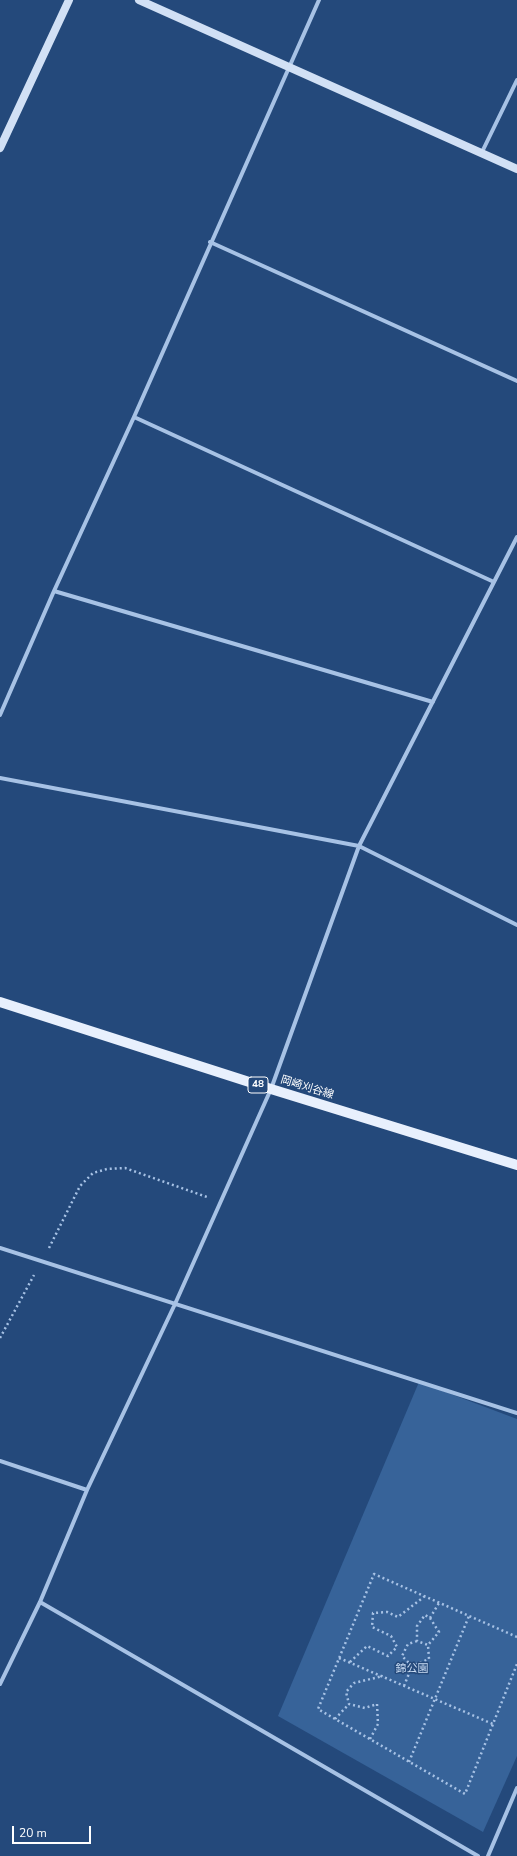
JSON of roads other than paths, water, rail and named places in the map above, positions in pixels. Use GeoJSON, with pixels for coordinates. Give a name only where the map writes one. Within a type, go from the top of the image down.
{"type":"FeatureCollection","features":[{"type":"Feature","properties":{"kind":"main road","name":"岡崎刈谷線"},"geometry":{"type":"LineString","coordinates":[[0,1002],[271,1089],[517,1165]]}},
{"type":"Feature","properties":{"kind":"street"},"geometry":{"type":"LineString","coordinates":[[0,148],[69,0]]}},
{"type":"Feature","properties":{"kind":"street"},"geometry":{"type":"LineString","coordinates":[[138,0],[482,152],[517,169]]}},
{"type":"Feature","properties":{"kind":"street"},"geometry":{"type":"LineString","coordinates":[[0,715],[54,591],[134,416],[210,242],[319,0]]}},
{"type":"Feature","properties":{"kind":"street"},"geometry":{"type":"LineString","coordinates":[[482,152],[517,80]]}},
{"type":"Feature","properties":{"kind":"street"},"geometry":{"type":"LineString","coordinates":[[210,242],[517,381]]}},
{"type":"Feature","properties":{"kind":"street"},"geometry":{"type":"LineString","coordinates":[[134,416],[494,582]]}},
{"type":"Feature","properties":{"kind":"street"},"geometry":{"type":"LineString","coordinates":[[0,1684],[40,1602],[87,1490],[175,1304],[219,1201],[271,1089],[359,846],[517,537]]}},
{"type":"Feature","properties":{"kind":"street"},"geometry":{"type":"LineString","coordinates":[[54,591],[432,702]]}},
{"type":"Feature","properties":{"kind":"street"},"geometry":{"type":"LineString","coordinates":[[0,778],[359,846],[517,925]]}},
{"type":"Feature","properties":{"kind":"street"},"geometry":{"type":"LineString","coordinates":[[0,1248],[517,1413]]}},
{"type":"Feature","properties":{"kind":"street"},"geometry":{"type":"LineString","coordinates":[[0,1461],[87,1490]]}},
{"type":"Feature","properties":{"kind":"street"},"geometry":{"type":"LineString","coordinates":[[40,1602],[478,1856]]}},
{"type":"Feature","properties":{"kind":"street"},"geometry":{"type":"LineString","coordinates":[[488,1856],[517,1788]]}},
{"type":"Feature","properties":{"kind":"park label","name":"錦公園"},"geometry":{"type":"Point","coordinates":[412,1669]}}]}
